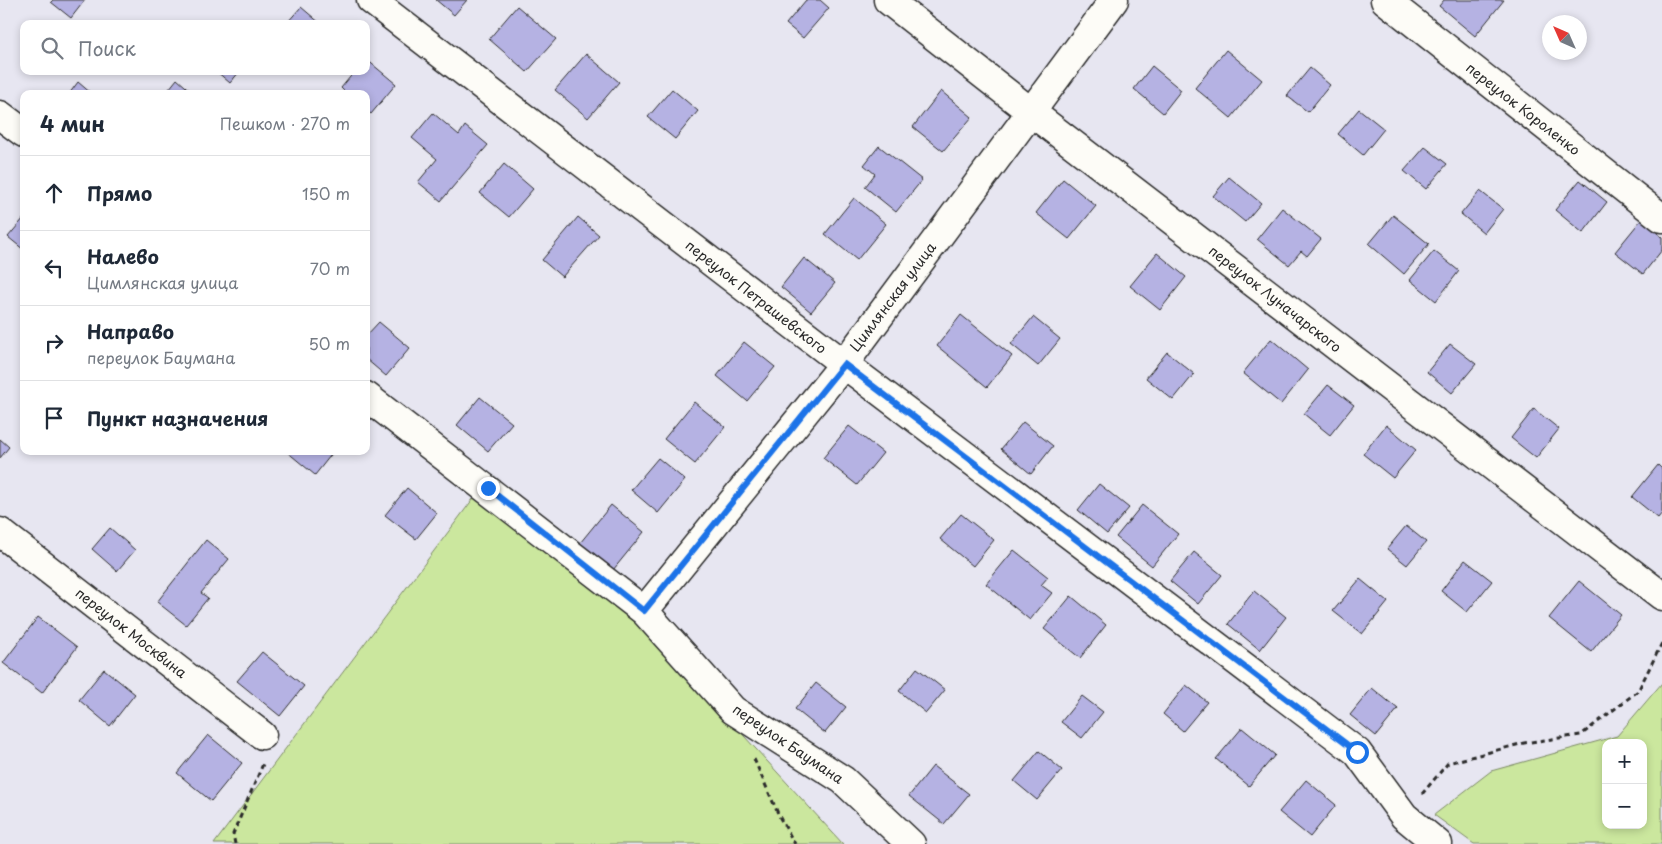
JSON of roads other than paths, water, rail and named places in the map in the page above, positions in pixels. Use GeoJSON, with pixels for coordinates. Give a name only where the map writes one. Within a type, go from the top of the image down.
{"type":"FeatureCollection","features":[{"type":"Feature","properties":{"kind":"street","name":"переулок Петрашевского"},"geometry":{"type":"LineString","coordinates":[[371,0],[844,364],[1357,752],[1404,816],[1438,844]]}},
{"type":"Feature","properties":{"kind":"street","name":"переулок Луначарского"},"geometry":{"type":"LineString","coordinates":[[888,0],[1662,596]]}},
{"type":"Feature","properties":{"kind":"street","name":"Цимлянская улица"},"geometry":{"type":"LineString","coordinates":[[644,611],[844,364],[1114,0]]}},
{"type":"Feature","properties":{"kind":"street","name":"переулок Короленко"},"geometry":{"type":"LineString","coordinates":[[1385,0],[1662,218]]}},
{"type":"Feature","properties":{"kind":"street"},"geometry":{"type":"LineString","coordinates":[[0,115],[20,130]]}},
{"type":"Feature","properties":{"kind":"street","name":"переулок Баумана"},"geometry":{"type":"LineString","coordinates":[[370,399],[644,611],[733,710],[843,780],[911,844]]}},
{"type":"Feature","properties":{"kind":"street","name":"переулок Москвина"},"geometry":{"type":"LineString","coordinates":[[0,532],[262,735]]}}]}
